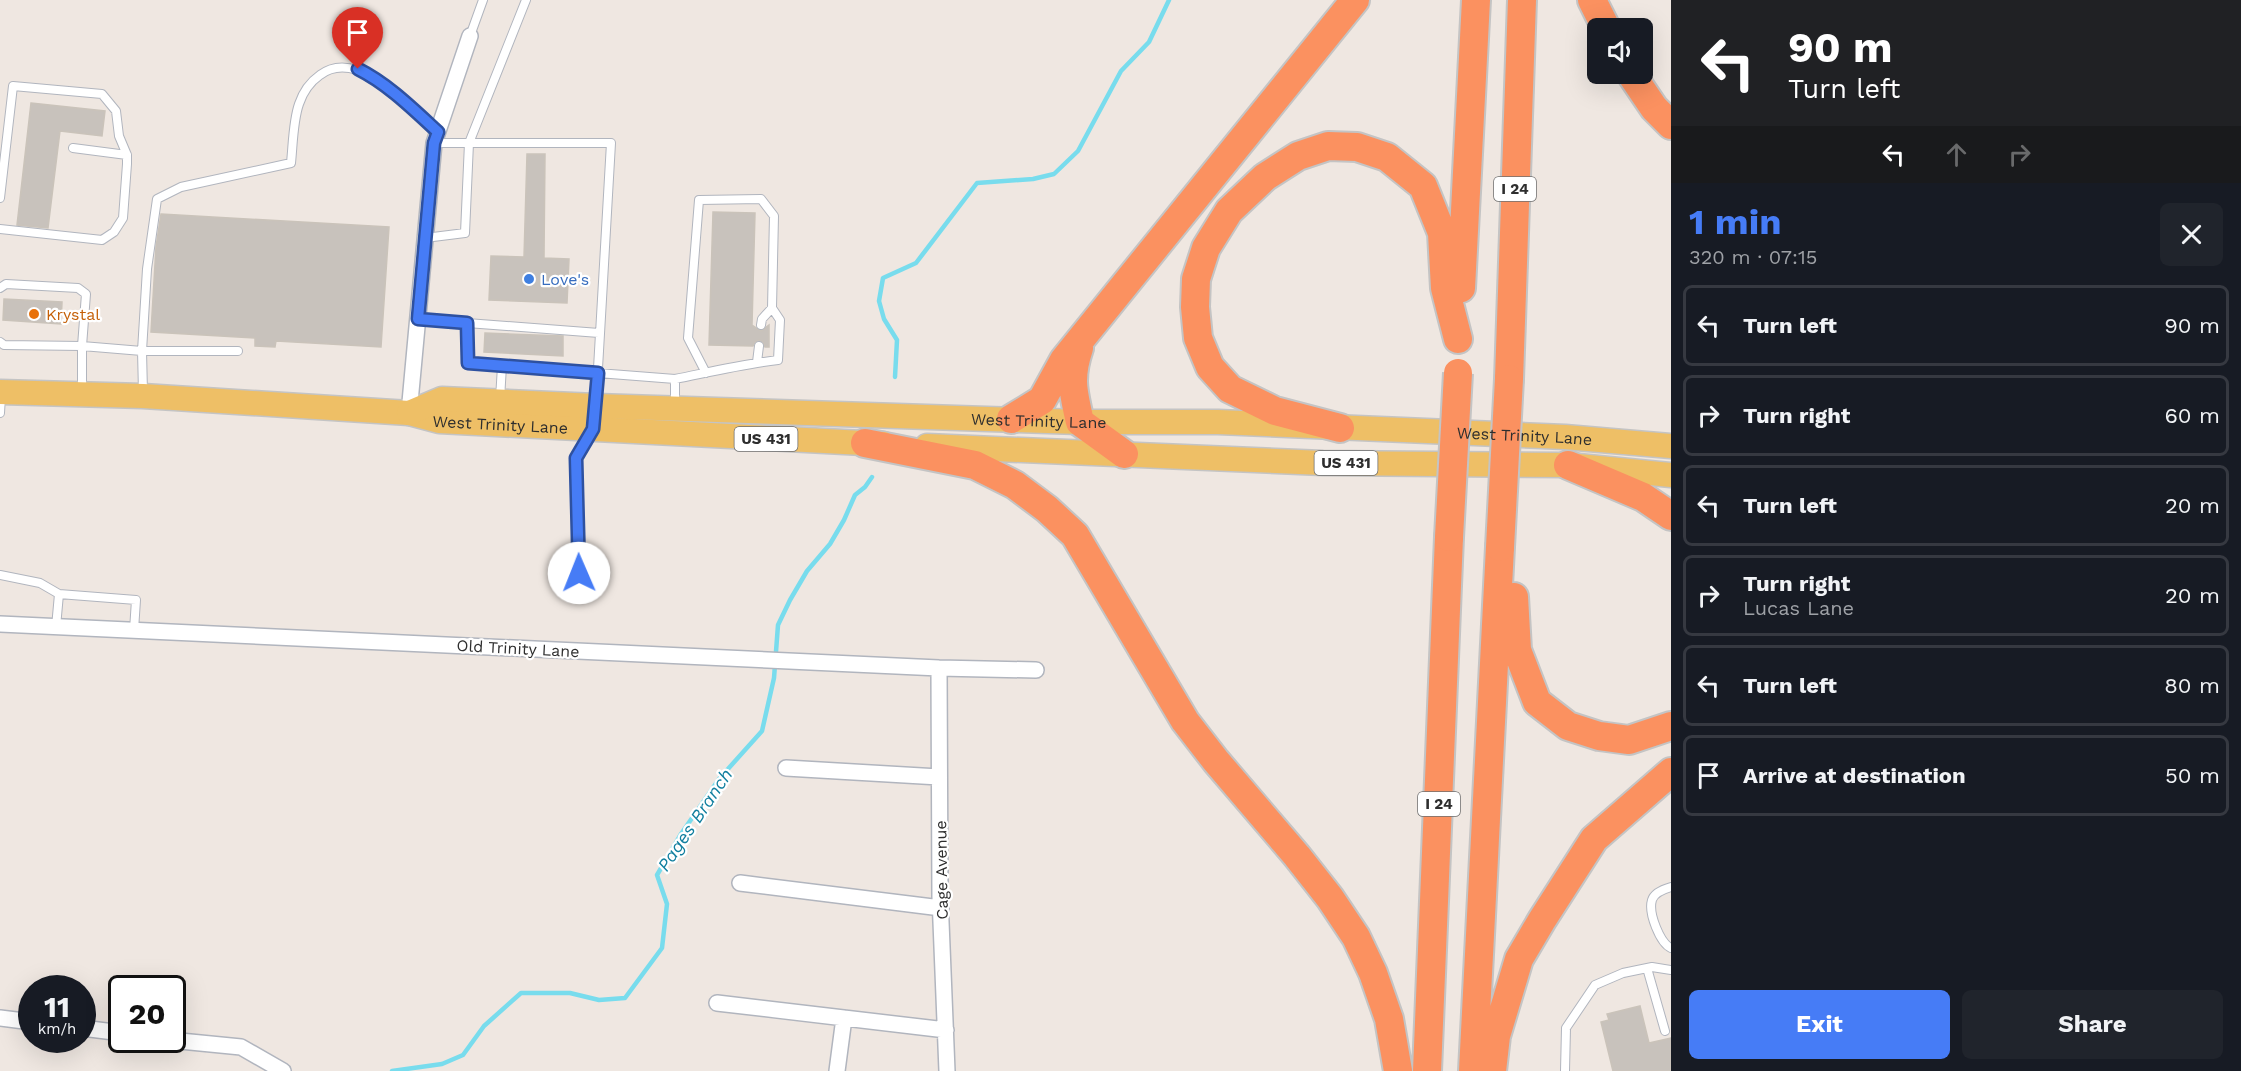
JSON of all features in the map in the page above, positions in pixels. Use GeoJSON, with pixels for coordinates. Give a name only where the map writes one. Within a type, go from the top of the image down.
{"type":"FeatureCollection","features":[{"type":"Feature","properties":{"kind":"highway"},"geometry":{"type":"LineString","coordinates":[[1011,419],[1042,400],[1064,360],[1355,0]]}},
{"type":"Feature","properties":{"kind":"highway","name":"I 24"},"geometry":{"type":"LineString","coordinates":[[1427,1071],[1458,339],[1476,0]]}},
{"type":"Feature","properties":{"kind":"highway","name":"I 24"},"geometry":{"type":"LineString","coordinates":[[1473,1071],[1509,379],[1522,0]]}},
{"type":"Feature","properties":{"kind":"highway"},"geometry":{"type":"LineString","coordinates":[[1592,0],[1601,18]]}},
{"type":"Feature","properties":{"kind":"highway"},"geometry":{"type":"LineString","coordinates":[[1638,84],[1654,108],[1671,125]]}},
{"type":"Feature","properties":{"kind":"highway"},"geometry":{"type":"LineString","coordinates":[[1341,428],[1275,411],[1230,389],[1210,367],[1198,338],[1195,307],[1196,279],[1206,248],[1228,211],[1265,177],[1298,156],[1318,149],[1328,146],[1357,147],[1387,157],[1423,186],[1442,233],[1445,288],[1458,339]]}},
{"type":"Feature","properties":{"kind":"highway"},"geometry":{"type":"LineString","coordinates":[[1083,337],[1074,363],[1072,384],[1080,422],[1124,454]]}},
{"type":"Feature","properties":{"kind":"highway"},"geometry":{"type":"LineString","coordinates":[[865,443],[975,465],[1016,485],[1075,535],[1185,721],[1297,856],[1330,898],[1356,937],[1373,974],[1389,1019],[1398,1071]]}},
{"type":"Feature","properties":{"kind":"highway"},"geometry":{"type":"LineString","coordinates":[[1568,465],[1643,497],[1671,516]]}},
{"type":"Feature","properties":{"kind":"highway"},"geometry":{"type":"LineString","coordinates":[[1500,547],[1514,590],[1517,650],[1537,702],[1568,726],[1599,736],[1629,740],[1671,726]]}},
{"type":"Feature","properties":{"kind":"highway"},"geometry":{"type":"LineString","coordinates":[[1492,1071],[1496,1036],[1519,959],[1542,920],[1594,839],[1671,772]]}},
{"type":"Feature","properties":{"kind":"main road","name":"West Trinity Lane"},"geometry":{"type":"LineString","coordinates":[[1,399],[82,394],[143,396],[409,412],[439,421],[499,413],[675,421],[1011,419],[1080,422],[1218,422],[1565,437],[1671,446]]}},
{"type":"Feature","properties":{"kind":"main road","name":"West Trinity Lane"},"geometry":{"type":"LineString","coordinates":[[675,421],[865,443],[1323,463],[1568,465],[1671,475]]}},
{"type":"Feature","properties":{"kind":"street"},"geometry":{"type":"LineString","coordinates":[[409,412],[436,137],[470,36]]}},
{"type":"Feature","properties":{"kind":"street","name":"Old Trinity Lane"},"geometry":{"type":"LineString","coordinates":[[0,624],[939,668],[1036,670]]}},
{"type":"Feature","properties":{"kind":"street","name":"Cage Avenue"},"geometry":{"type":"LineString","coordinates":[[939,668],[941,908],[947,1071]]}},
{"type":"Feature","properties":{"kind":"street"},"geometry":{"type":"LineString","coordinates":[[786,768],[939,777]]}},
{"type":"Feature","properties":{"kind":"street"},"geometry":{"type":"LineString","coordinates":[[740,884],[941,908]]}},
{"type":"Feature","properties":{"kind":"street"},"geometry":{"type":"LineString","coordinates":[[717,1003],[946,1030]]}},
{"type":"Feature","properties":{"kind":"street"},"geometry":{"type":"LineString","coordinates":[[0,1018],[18,1020]]}},
{"type":"Feature","properties":{"kind":"street"},"geometry":{"type":"LineString","coordinates":[[837,1071],[844,1018]]}},
{"type":"Feature","properties":{"kind":"street"},"geometry":{"type":"LineString","coordinates":[[186,1042],[241,1047],[283,1071]]}},
{"type":"Feature","properties":{"kind":"lane"},"geometry":{"type":"LineString","coordinates":[[470,36],[483,0]]}},
{"type":"Feature","properties":{"kind":"lane"},"geometry":{"type":"LineString","coordinates":[[425,238],[465,233],[469,143],[526,0]]}},
{"type":"Feature","properties":{"kind":"lane"},"geometry":{"type":"LineString","coordinates":[[143,396],[142,351],[147,269],[157,199],[181,188],[291,163],[298,105],[310,82],[327,69],[343,66],[358,69],[372,76],[387,87],[436,137],[469,143],[611,143],[595,418],[576,458],[579,573]]}},
{"type":"Feature","properties":{"kind":"lane"},"geometry":{"type":"LineString","coordinates":[[0,198],[13,86],[102,94],[116,111],[119,136],[127,155],[123,218],[114,232],[102,240],[0,229]]}},
{"type":"Feature","properties":{"kind":"lane"},"geometry":{"type":"LineString","coordinates":[[73,148],[127,155]]}},
{"type":"Feature","properties":{"kind":"lane"},"geometry":{"type":"LineString","coordinates":[[467,323],[468,363],[675,379],[778,360],[780,320],[772,308],[774,216],[761,199],[699,200],[688,339],[706,373]]}},
{"type":"Feature","properties":{"kind":"lane"},"geometry":{"type":"LineString","coordinates":[[0,288],[6,284],[78,288],[86,294],[82,346],[82,394]]}},
{"type":"Feature","properties":{"kind":"lane"},"geometry":{"type":"LineString","coordinates":[[761,325],[762,319],[772,308]]}},
{"type":"Feature","properties":{"kind":"lane"},"geometry":{"type":"LineString","coordinates":[[418,319],[599,333]]}},
{"type":"Feature","properties":{"kind":"lane"},"geometry":{"type":"LineString","coordinates":[[0,342],[4,345],[82,346],[142,351],[238,351]]}},
{"type":"Feature","properties":{"kind":"lane"},"geometry":{"type":"LineString","coordinates":[[757,363],[759,346]]}},
{"type":"Feature","properties":{"kind":"lane"},"geometry":{"type":"LineString","coordinates":[[499,413],[502,366]]}},
{"type":"Feature","properties":{"kind":"lane"},"geometry":{"type":"LineString","coordinates":[[675,379],[675,421]]}},
{"type":"Feature","properties":{"kind":"lane"},"geometry":{"type":"LineString","coordinates":[[0,575],[40,583],[59,594],[136,600],[134,630]]}},
{"type":"Feature","properties":{"kind":"lane"},"geometry":{"type":"LineString","coordinates":[[56,627],[59,594]]}},
{"type":"Feature","properties":{"kind":"lane"},"geometry":{"type":"LineString","coordinates":[[1671,887],[1656,894],[1652,899],[1651,908],[1660,940],[1671,948]]}},
{"type":"Feature","properties":{"kind":"lane"},"geometry":{"type":"LineString","coordinates":[[1647,968],[1665,1031]]}},
{"type":"Feature","properties":{"kind":"lane"},"geometry":{"type":"LineString","coordinates":[[1565,1071],[1566,1028],[1596,984],[1623,973],[1647,968],[1671,970]]}},
{"type":"Feature","properties":{"kind":"building"},"geometry":{"type":"Polygon","coordinates":[[[31,103],[105,111],[102,136],[60,131],[48,228],[17,225],[31,103]]]}},
{"type":"Feature","properties":{"kind":"building","name":"Love's"},"geometry":{"type":"Polygon","coordinates":[[[527,154],[545,154],[544,258],[569,259],[567,303],[489,300],[491,256],[524,257],[527,154]]]}},
{"type":"Feature","properties":{"kind":"building"},"geometry":{"type":"Polygon","coordinates":[[[713,212],[755,213],[752,325],[761,331],[769,325],[769,347],[765,347],[759,340],[753,346],[709,345],[713,212]]]}},
{"type":"Feature","properties":{"kind":"building"},"geometry":{"type":"Polygon","coordinates":[[[161,214],[389,227],[381,347],[276,341],[275,347],[255,346],[255,338],[151,332],[156,247],[161,214]]]}},
{"type":"Feature","properties":{"kind":"building"},"geometry":{"type":"Polygon","coordinates":[[[4,299],[62,302],[61,324],[3,320],[4,299]]]}},
{"type":"Feature","properties":{"kind":"building","name":"Love's"},"geometry":{"type":"Polygon","coordinates":[[[485,333],[563,336],[563,356],[484,352],[485,333]]]}},
{"type":"Feature","properties":{"kind":"building"},"geometry":{"type":"Polygon","coordinates":[[[1640,1006],[1649,1043],[1671,1038],[1671,1071],[1613,1071],[1601,1022],[1609,1020],[1607,1014],[1640,1006]]]}},
{"type":"Feature","properties":{"kind":"waterway","name":"Pages Branch"},"geometry":{"type":"LineString","coordinates":[[895,377],[897,340],[884,319],[879,301],[883,278],[916,263],[977,183],[1033,179],[1054,174],[1078,151],[1121,71],[1149,42],[1169,0]]}},
{"type":"Feature","properties":{"kind":"waterway","name":"Pages Branch"},"geometry":{"type":"LineString","coordinates":[[392,1071],[442,1064],[463,1055],[484,1026],[521,993],[570,993],[599,1000],[625,998],[662,948],[667,904],[657,875],[681,834],[719,779],[762,731],[774,678],[778,625],[807,571],[830,544],[855,495],[872,477]]}},
{"type":"Feature","properties":{"kind":"place","name":"Love's"},"geometry":{"type":"Point","coordinates":[529,279]}},
{"type":"Feature","properties":{"kind":"place","name":"Krystal"},"geometry":{"type":"Point","coordinates":[34,314]}},
{"type":"Feature","properties":{"kind":"route"},"geometry":{"type":"LineString","coordinates":[[358,69],[387,87],[438,132],[434,143],[418,319],[467,323],[468,363],[598,373],[593,429],[576,458],[579,573]]}}]}
